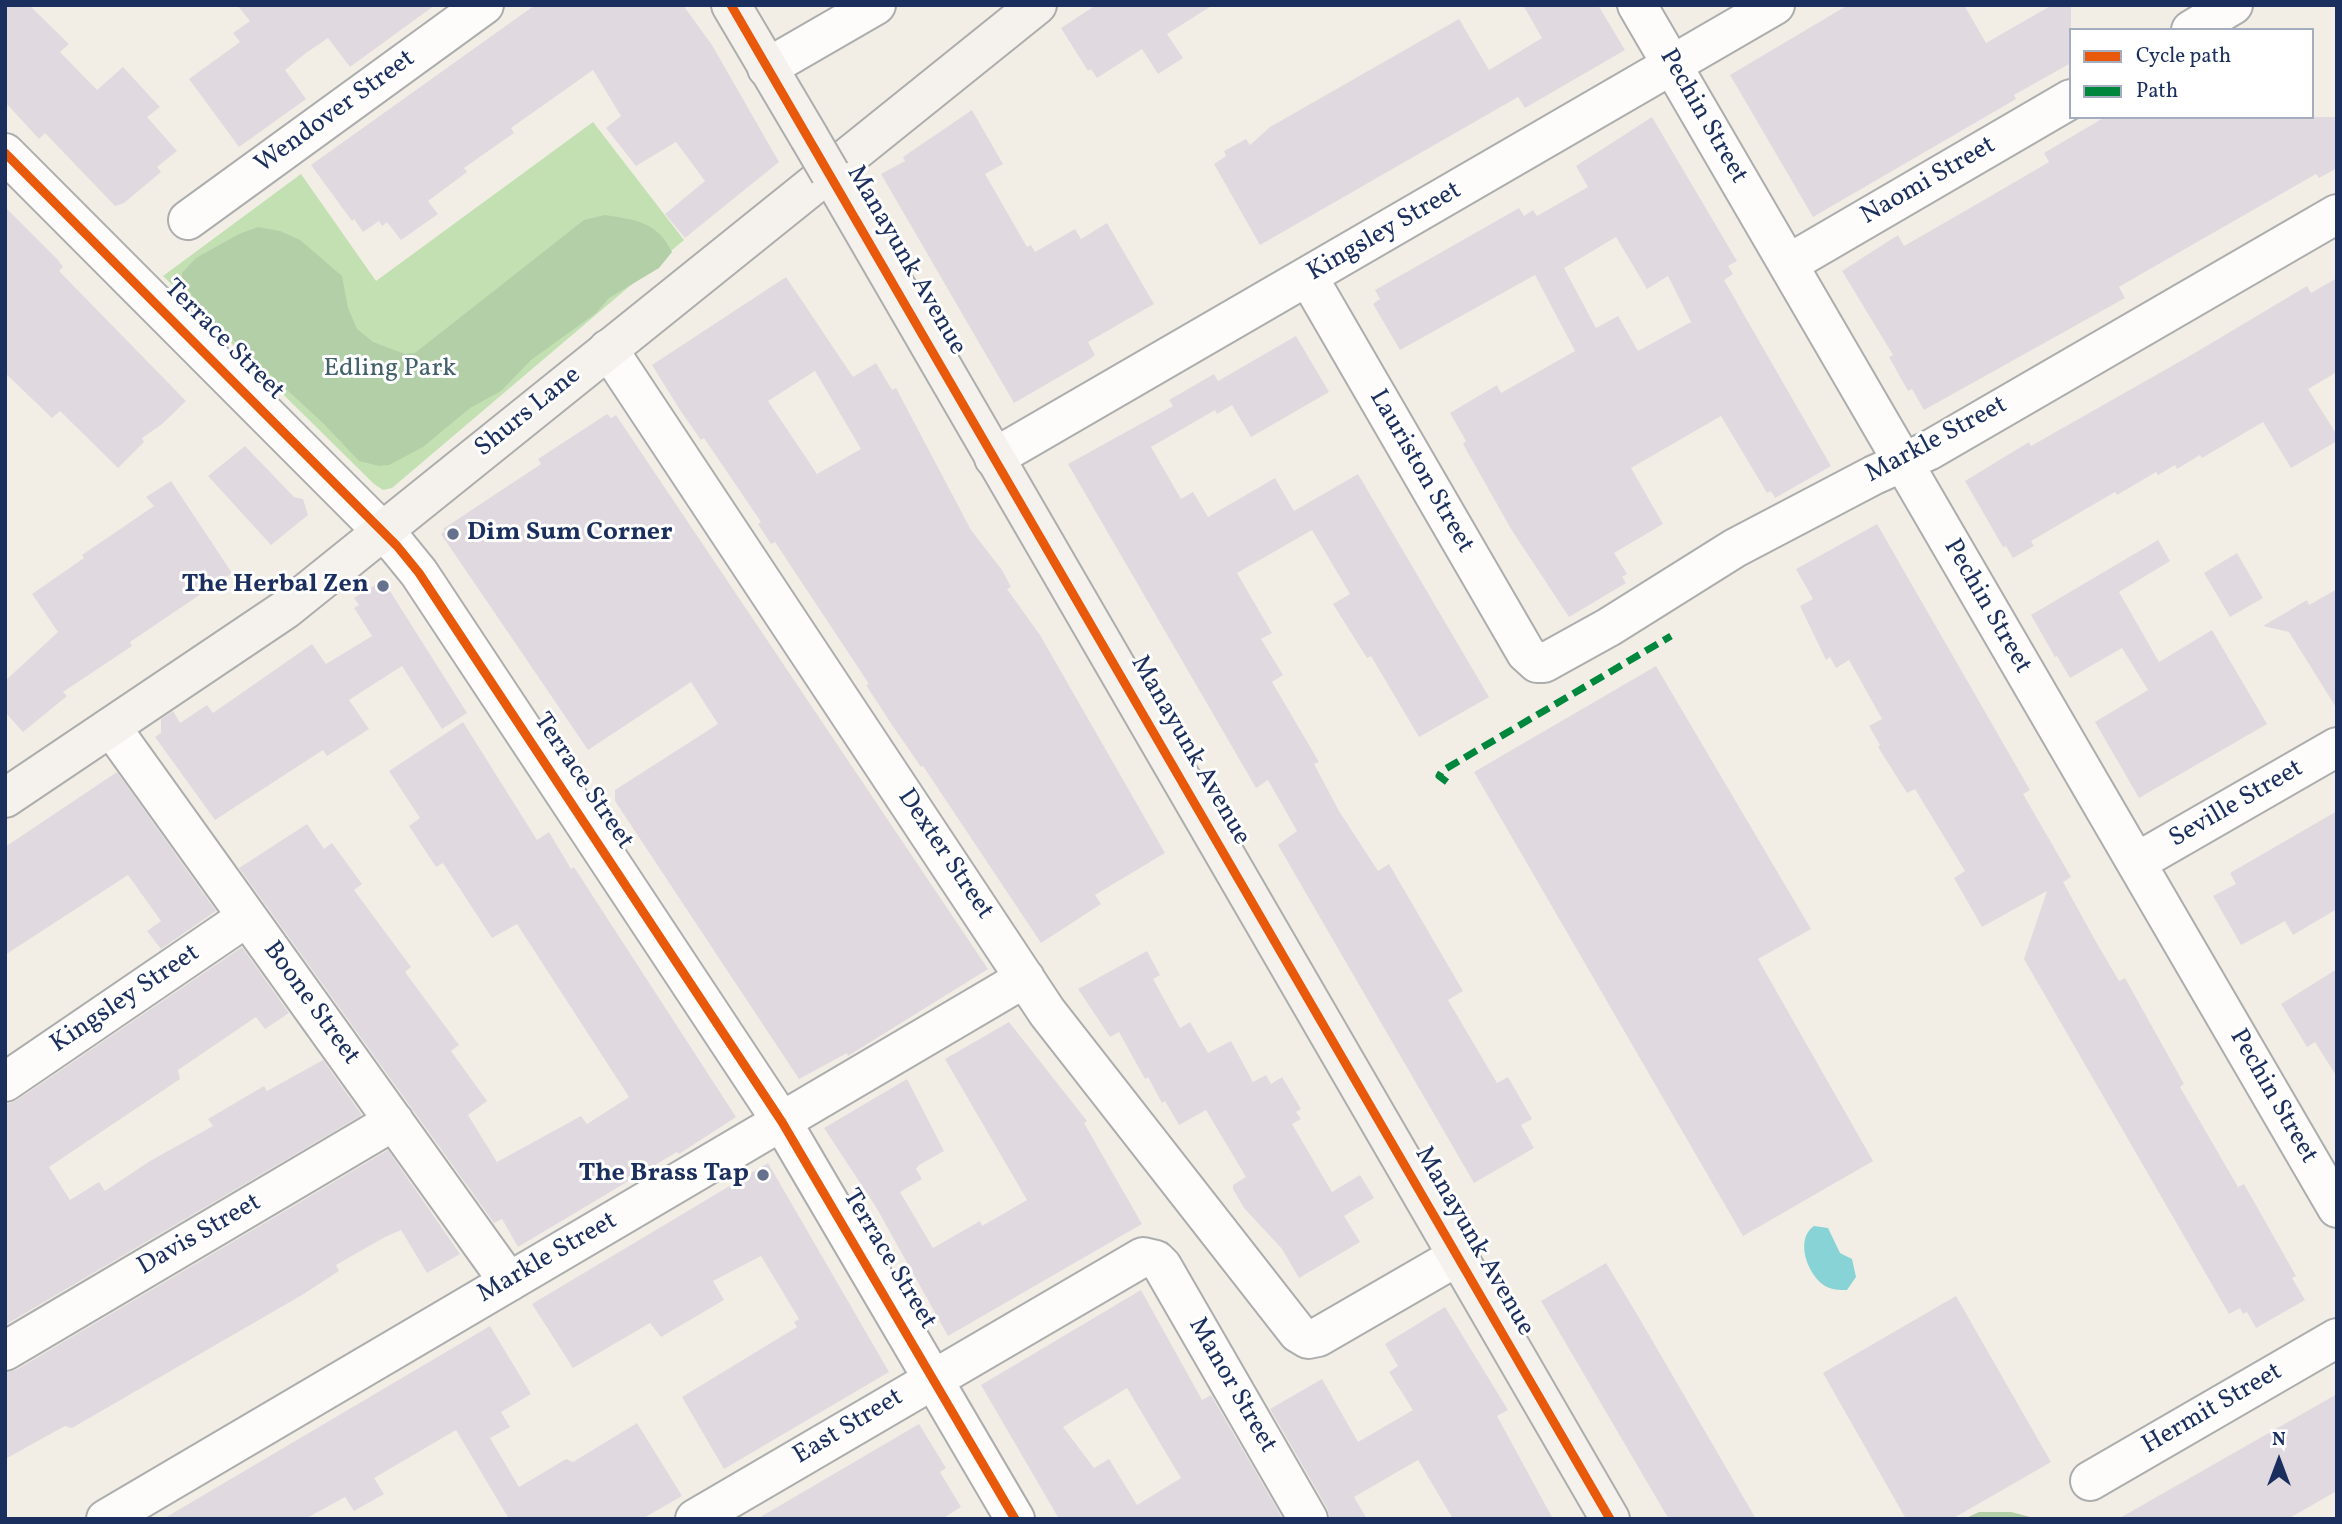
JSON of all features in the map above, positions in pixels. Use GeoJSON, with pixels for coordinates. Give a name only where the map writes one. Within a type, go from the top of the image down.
{"type":"FeatureCollection","features":[{"type":"Feature","properties":{"kind":"street","name":"Wendover Street"},"geometry":{"type":"LineString","coordinates":[[188,220],[484,5]]}},
{"type":"Feature","properties":{"kind":"street","name":"Manayunk Avenue"},"geometry":{"type":"LineString","coordinates":[[731,5],[1609,1519]]}},
{"type":"Feature","properties":{"kind":"street"},"geometry":{"type":"LineString","coordinates":[[767,68],[876,5]]}},
{"type":"Feature","properties":{"kind":"street","name":"Shurs Lane"},"geometry":{"type":"LineString","coordinates":[[7,793],[111,727],[286,609],[1037,5]]}},
{"type":"Feature","properties":{"kind":"street","name":"Pechin Street"},"geometry":{"type":"LineString","coordinates":[[1637,5],[2337,1208]]}},
{"type":"Feature","properties":{"kind":"street","name":"Kingsley Street"},"geometry":{"type":"LineString","coordinates":[[994,458],[1776,5]]}},
{"type":"Feature","properties":{"kind":"street"},"geometry":{"type":"LineString","coordinates":[[2194,28],[2233,5]]}},
{"type":"Feature","properties":{"kind":"street","name":"Naomi Street"},"geometry":{"type":"LineString","coordinates":[[1788,264],[2069,101]]}},
{"type":"Feature","properties":{"kind":"street","name":"Terrace Street"},"geometry":{"type":"LineString","coordinates":[[5,153],[382,531],[419,573],[782,1122],[1015,1519]]}},
{"type":"Feature","properties":{"kind":"street","name":"Markle Street"},"geometry":{"type":"LineString","coordinates":[[1537,663],[1552,660],[1735,548],[1928,451],[2337,214]]}},
{"type":"Feature","properties":{"kind":"street","name":"Lauriston Street"},"geometry":{"type":"LineString","coordinates":[[1308,277],[1526,653],[1537,663]]}},
{"type":"Feature","properties":{"kind":"street","name":"Dexter Street"},"geometry":{"type":"LineString","coordinates":[[608,349],[1047,1012],[1298,1333],[1308,1339],[1318,1337],[1458,1256]]}},
{"type":"Feature","properties":{"kind":"street","name":"Boone Street"},"geometry":{"type":"LineString","coordinates":[[111,727],[509,1282]]}},
{"type":"Feature","properties":{"kind":"street","name":"Seville Street"},"geometry":{"type":"LineString","coordinates":[[2137,862],[2337,747]]}},
{"type":"Feature","properties":{"kind":"street","name":"Kingsley Street"},"geometry":{"type":"LineString","coordinates":[[5,1082],[247,917]]}},
{"type":"Feature","properties":{"kind":"street","name":"Markle Street"},"geometry":{"type":"LineString","coordinates":[[106,1519],[1025,978]]}},
{"type":"Feature","properties":{"kind":"street","name":"Davis Street"},"geometry":{"type":"LineString","coordinates":[[5,1351],[394,1121]]}},
{"type":"Feature","properties":{"kind":"street","name":"East Street"},"geometry":{"type":"LineString","coordinates":[[695,1519],[1137,1259],[1150,1258]]}},
{"type":"Feature","properties":{"kind":"street","name":"Manor Street"},"geometry":{"type":"LineString","coordinates":[[1150,1258],[1162,1266],[1308,1519]]}},
{"type":"Feature","properties":{"kind":"street","name":"Hermit Street"},"geometry":{"type":"LineString","coordinates":[[2090,1481],[2337,1338]]}},
{"type":"Feature","properties":{"kind":"green space","name":"Edling Park"},"geometry":{"type":"Polygon","coordinates":[[[593,122],[684,240],[392,488],[383,490],[374,484],[163,276],[301,174],[376,281],[593,122]]]}},
{"type":"Feature","properties":{"kind":"green space"},"geometry":{"type":"Polygon","coordinates":[[[605,215],[653,228],[672,252],[659,268],[609,298],[596,313],[531,360],[501,391],[470,408],[423,447],[389,465],[379,466],[359,461],[324,424],[219,327],[182,283],[182,273],[196,258],[239,234],[258,227],[280,231],[300,240],[342,276],[348,308],[357,329],[373,342],[405,354],[415,353],[584,220],[605,215]]]}},
{"type":"Feature","properties":{"kind":"green space"},"geometry":{"type":"Polygon","coordinates":[[[1979,1512],[2011,1512],[2038,1519],[1964,1519],[1979,1512]]]}},
{"type":"Feature","properties":{"kind":"water"},"geometry":{"type":"Polygon","coordinates":[[[1814,1226],[1828,1228],[1840,1253],[1852,1259],[1856,1277],[1847,1290],[1825,1286],[1813,1274],[1804,1248],[1808,1232],[1814,1226]]]}},
{"type":"Feature","properties":{"kind":"building"},"geometry":{"type":"Polygon","coordinates":[[[5,5],[29,5],[69,44],[60,52],[97,90],[123,67],[160,107],[147,117],[177,151],[157,167],[161,172],[124,203],[115,206],[45,133],[39,139],[5,102],[5,5]]]}},
{"type":"Feature","properties":{"kind":"building"},"geometry":{"type":"Polygon","coordinates":[[[237,5],[435,5],[350,67],[328,38],[306,53],[285,70],[306,99],[239,147],[189,79],[240,42],[233,33],[250,21],[237,5]]]}},
{"type":"Feature","properties":{"kind":"building"},"geometry":{"type":"Polygon","coordinates":[[[535,5],[683,5],[712,45],[779,162],[685,238],[665,214],[705,181],[676,142],[636,166],[606,128],[621,116],[593,70],[511,128],[514,133],[464,168],[467,172],[428,201],[438,214],[401,240],[387,222],[382,226],[379,221],[363,232],[311,165],[535,5]]]}},
{"type":"Feature","properties":{"kind":"building"},"geometry":{"type":"Polygon","coordinates":[[[1096,5],[1213,5],[1167,34],[1183,58],[1158,74],[1142,49],[1097,78],[1091,69],[1088,71],[1061,28],[1096,5]]]}},
{"type":"Feature","properties":{"kind":"building"},"geometry":{"type":"Polygon","coordinates":[[[1523,5],[1598,5],[1625,50],[1525,108],[1518,97],[1260,245],[1214,164],[1226,156],[1224,151],[1246,139],[1250,145],[1270,127],[1459,19],[1489,70],[1542,38],[1523,5]]]}},
{"type":"Feature","properties":{"kind":"building"},"geometry":{"type":"Polygon","coordinates":[[[1848,5],[1964,5],[1986,43],[2052,5],[2071,5],[2069,64],[2014,95],[2016,99],[1813,217],[1730,75],[1848,5]]]}},
{"type":"Feature","properties":{"kind":"building"},"geometry":{"type":"Polygon","coordinates":[[[972,110],[1003,164],[985,174],[1027,247],[1031,245],[1035,252],[1075,229],[1081,239],[1107,223],[1154,304],[1088,342],[1095,355],[1090,359],[1014,403],[881,174],[905,161],[903,157],[972,110]]]}},
{"type":"Feature","properties":{"kind":"building"},"geometry":{"type":"Polygon","coordinates":[[[1652,117],[1737,261],[1728,266],[1733,274],[1724,280],[1831,466],[1775,498],[1771,491],[1767,493],[1721,416],[1631,468],[1663,524],[1614,553],[1627,574],[1622,577],[1626,583],[1569,617],[1511,529],[1463,444],[1466,441],[1450,413],[1497,385],[1501,393],[1575,351],[1535,275],[1400,350],[1373,304],[1380,299],[1375,290],[1519,208],[1524,216],[1533,210],[1537,216],[1588,187],[1576,166],[1652,117]],[[1616,237],[1564,268],[1596,328],[1618,316],[1638,351],[1691,322],[1668,276],[1647,289],[1616,237]]]}},
{"type":"Feature","properties":{"kind":"building"},"geometry":{"type":"Polygon","coordinates":[[[2337,117],[2337,168],[2319,178],[2316,174],[2119,287],[2125,298],[1924,410],[1912,389],[1908,391],[1889,357],[1893,355],[1842,271],[1898,235],[1904,246],[2049,162],[2044,153],[2102,119],[2337,117]]]}},
{"type":"Feature","properties":{"kind":"building"},"geometry":{"type":"Polygon","coordinates":[[[5,207],[58,260],[63,267],[59,271],[186,401],[161,425],[142,438],[144,442],[118,468],[60,411],[52,418],[5,373],[5,207]]]}},
{"type":"Feature","properties":{"kind":"building"},"geometry":{"type":"Polygon","coordinates":[[[786,277],[853,377],[876,363],[892,390],[896,388],[971,530],[1002,570],[1011,587],[1007,589],[1040,635],[1165,853],[1095,895],[1101,904],[1041,943],[923,766],[921,767],[892,725],[866,685],[869,684],[775,542],[771,544],[758,524],[761,522],[704,438],[701,440],[680,410],[652,365],[786,277]],[[815,371],[768,401],[817,474],[861,449],[815,371]]]}},
{"type":"Feature","properties":{"kind":"building"},"geometry":{"type":"Polygon","coordinates":[[[2337,278],[2337,372],[2308,389],[2337,435],[2337,441],[2291,468],[2263,422],[2202,458],[2200,455],[2177,469],[2175,465],[2158,475],[2156,472],[2117,495],[2115,492],[2031,541],[2034,546],[2013,558],[2006,546],[2003,547],[1965,481],[2029,442],[2031,446],[2193,354],[2307,286],[2311,293],[2337,278]]]}},
{"type":"Feature","properties":{"kind":"building"},"geometry":{"type":"Polygon","coordinates":[[[1296,336],[1329,392],[1251,437],[1232,405],[1217,414],[1215,410],[1151,447],[1181,499],[1193,492],[1208,517],[1275,478],[1294,511],[1358,474],[1489,697],[1419,737],[1371,656],[1367,658],[1333,604],[1350,594],[1312,530],[1237,573],[1272,633],[1261,639],[1283,675],[1272,682],[1319,762],[1314,764],[1339,811],[1378,871],[1389,864],[1463,991],[1448,1000],[1497,1083],[1508,1077],[1532,1119],[1521,1125],[1534,1148],[1474,1183],[1278,845],[1297,831],[1268,780],[1256,788],[1068,464],[1173,406],[1169,400],[1214,374],[1218,381],[1296,336]]]}},
{"type":"Feature","properties":{"kind":"building"},"geometry":{"type":"Polygon","coordinates":[[[607,414],[611,418],[616,415],[988,969],[848,1056],[847,1053],[799,1079],[615,801],[615,790],[718,724],[691,682],[588,750],[441,534],[445,531],[443,529],[541,464],[538,459],[607,414]]]}},
{"type":"Feature","properties":{"kind":"building"},"geometry":{"type":"Polygon","coordinates":[[[245,446],[294,497],[303,499],[308,515],[271,545],[208,476],[245,446]]]}},
{"type":"Feature","properties":{"kind":"building"},"geometry":{"type":"Polygon","coordinates":[[[171,481],[232,573],[130,642],[132,646],[63,692],[67,696],[23,732],[5,712],[5,681],[58,632],[32,594],[84,558],[82,555],[154,506],[146,497],[171,481]]]}},
{"type":"Feature","properties":{"kind":"building"},"geometry":{"type":"Polygon","coordinates":[[[1877,524],[2030,790],[2023,794],[2071,877],[2063,882],[2095,940],[2119,981],[2125,978],[2184,1084],[2180,1087],[2238,1187],[2244,1184],[2296,1276],[2292,1278],[2305,1300],[2256,1328],[2247,1312],[2243,1314],[2240,1308],[2229,1314],[2024,959],[2047,891],[1982,927],[1954,878],[1965,871],[1915,789],[1907,793],[1878,747],[1880,745],[1869,726],[1882,719],[1849,660],[1836,668],[1830,657],[1826,660],[1800,606],[1813,599],[1796,569],[1877,524]]]}},
{"type":"Feature","properties":{"kind":"building"},"geometry":{"type":"Polygon","coordinates":[[[2158,540],[2170,561],[2119,592],[2159,662],[2212,630],[2267,724],[2139,798],[2095,722],[2148,690],[2122,648],[2070,678],[2031,615],[2158,540]]]}},
{"type":"Feature","properties":{"kind":"building"},"geometry":{"type":"Polygon","coordinates":[[[2237,553],[2263,598],[2230,617],[2204,573],[2237,553]]]}},
{"type":"Feature","properties":{"kind":"building"},"geometry":{"type":"Polygon","coordinates":[[[383,580],[467,713],[442,729],[402,666],[349,700],[369,729],[327,756],[323,750],[215,820],[155,737],[161,733],[161,719],[173,711],[180,723],[207,705],[213,713],[312,644],[326,664],[372,636],[354,608],[359,605],[354,598],[383,580]]]}},
{"type":"Feature","properties":{"kind":"building"},"geometry":{"type":"Polygon","coordinates":[[[2337,589],[2337,709],[2289,632],[2263,626],[2307,600],[2309,605],[2337,589]]]}},
{"type":"Feature","properties":{"kind":"building"},"geometry":{"type":"Polygon","coordinates":[[[1656,666],[1811,929],[1758,959],[1873,1161],[1743,1236],[1474,772],[1656,666]]]}},
{"type":"Feature","properties":{"kind":"building"},"geometry":{"type":"Polygon","coordinates":[[[463,722],[537,840],[549,832],[571,869],[574,867],[736,1117],[679,1154],[677,1152],[518,1247],[502,1219],[494,1223],[239,868],[307,824],[324,849],[332,843],[362,884],[354,890],[411,967],[405,972],[459,1045],[451,1051],[487,1101],[468,1115],[497,1162],[581,1116],[587,1124],[629,1097],[517,924],[492,938],[443,863],[436,867],[409,826],[420,818],[389,771],[463,722]]]}},
{"type":"Feature","properties":{"kind":"building"},"geometry":{"type":"Polygon","coordinates":[[[117,772],[216,911],[161,949],[147,931],[161,921],[128,875],[5,955],[5,847],[117,772]]]}},
{"type":"Feature","properties":{"kind":"building"},"geometry":{"type":"Polygon","coordinates":[[[2337,811],[2337,909],[2293,935],[2285,921],[2241,945],[2213,896],[2236,884],[2230,873],[2337,811]]]}},
{"type":"Feature","properties":{"kind":"building"},"geometry":{"type":"Polygon","coordinates":[[[242,947],[289,1013],[265,1029],[256,1017],[178,1070],[180,1079],[49,1167],[70,1200],[99,1182],[105,1191],[150,1161],[213,1126],[208,1119],[264,1086],[267,1091],[323,1060],[362,1115],[5,1325],[5,1105],[17,1100],[242,947]]]}},
{"type":"Feature","properties":{"kind":"building"},"geometry":{"type":"Polygon","coordinates":[[[1147,951],[1160,975],[1153,979],[1180,1028],[1190,1022],[1208,1053],[1231,1041],[1253,1082],[1266,1075],[1271,1084],[1282,1077],[1301,1109],[1296,1112],[1301,1119],[1292,1124],[1332,1192],[1360,1175],[1374,1198],[1344,1216],[1360,1242],[1299,1278],[1282,1249],[1244,1208],[1233,1189],[1233,1185],[1246,1177],[1206,1110],[1179,1125],[1165,1101],[1162,1103],[1148,1077],[1145,1079],[1119,1032],[1110,1037],[1078,989],[1147,951]]]}},
{"type":"Feature","properties":{"kind":"building"},"geometry":{"type":"Polygon","coordinates":[[[2337,969],[2337,1077],[2315,1042],[2307,1047],[2281,1004],[2337,969]]]}},
{"type":"Feature","properties":{"kind":"building"},"geometry":{"type":"Polygon","coordinates":[[[1009,1022],[1087,1121],[1084,1123],[1142,1224],[948,1336],[876,1207],[824,1128],[907,1079],[944,1151],[919,1165],[916,1169],[922,1179],[900,1192],[933,1248],[980,1221],[982,1226],[1027,1200],[945,1059],[1009,1022]]]}},
{"type":"Feature","properties":{"kind":"building"},"geometry":{"type":"Polygon","coordinates":[[[388,1150],[460,1254],[427,1273],[401,1230],[385,1237],[336,1265],[339,1271],[302,1295],[72,1428],[65,1426],[5,1459],[5,1373],[16,1370],[388,1150]]]}},
{"type":"Feature","properties":{"kind":"building"},"geometry":{"type":"Polygon","coordinates":[[[768,1163],[889,1372],[724,1469],[682,1397],[797,1327],[794,1322],[799,1319],[761,1256],[713,1281],[724,1300],[661,1337],[650,1323],[573,1368],[532,1304],[768,1163]]]}},
{"type":"Feature","properties":{"kind":"building"},"geometry":{"type":"Polygon","coordinates":[[[1606,1263],[1756,1519],[1669,1519],[1664,1511],[1541,1301],[1606,1263]]]}},
{"type":"Feature","properties":{"kind":"building"},"geometry":{"type":"Polygon","coordinates":[[[1141,1290],[1202,1400],[1211,1395],[1283,1519],[1059,1519],[981,1385],[1141,1290]],[[1127,1388],[1063,1427],[1094,1468],[1109,1459],[1137,1505],[1181,1478],[1127,1388]]]}},
{"type":"Feature","properties":{"kind":"building"},"geometry":{"type":"Polygon","coordinates":[[[1956,1296],[2051,1462],[1952,1519],[1906,1519],[1823,1373],[1956,1296]]]}},
{"type":"Feature","properties":{"kind":"building"},"geometry":{"type":"Polygon","coordinates":[[[1445,1307],[1508,1410],[1497,1416],[1553,1519],[1453,1519],[1418,1460],[1354,1497],[1367,1519],[1330,1519],[1327,1508],[1270,1409],[1322,1379],[1358,1442],[1413,1410],[1389,1372],[1398,1366],[1385,1344],[1445,1307]]]}},
{"type":"Feature","properties":{"kind":"building"},"geometry":{"type":"Polygon","coordinates":[[[490,1326],[531,1394],[501,1412],[510,1427],[490,1438],[519,1487],[566,1459],[573,1462],[637,1423],[682,1496],[642,1519],[509,1519],[456,1430],[374,1478],[384,1494],[354,1511],[345,1497],[305,1519],[163,1519],[490,1326]]]}},
{"type":"Feature","properties":{"kind":"building"},"geometry":{"type":"Polygon","coordinates":[[[2337,1394],[2337,1491],[2288,1519],[2118,1519],[2337,1394]]]}},
{"type":"Feature","properties":{"kind":"building"},"geometry":{"type":"Polygon","coordinates":[[[919,1424],[946,1468],[940,1472],[961,1507],[942,1519],[757,1519],[919,1424]]]}},
{"type":"Feature","properties":{"kind":"marked path"},"geometry":{"type":"LineString","coordinates":[[1447,782],[1439,776],[1442,771],[1671,636]]}},
{"type":"Feature","properties":{"kind":"cycle path"},"geometry":{"type":"LineString","coordinates":[[731,5],[1610,1519]]}},
{"type":"Feature","properties":{"kind":"cycle path"},"geometry":{"type":"LineString","coordinates":[[5,153],[397,546],[419,573],[782,1122],[1015,1519]]}},
{"type":"Feature","properties":{"kind":"place","name":"Dim Sum Corner"},"geometry":{"type":"Point","coordinates":[453,534]}},
{"type":"Feature","properties":{"kind":"place","name":"The Herbal Zen"},"geometry":{"type":"Point","coordinates":[383,586]}},
{"type":"Feature","properties":{"kind":"place","name":"The Brass Tap"},"geometry":{"type":"Point","coordinates":[763,1175]}}]}
